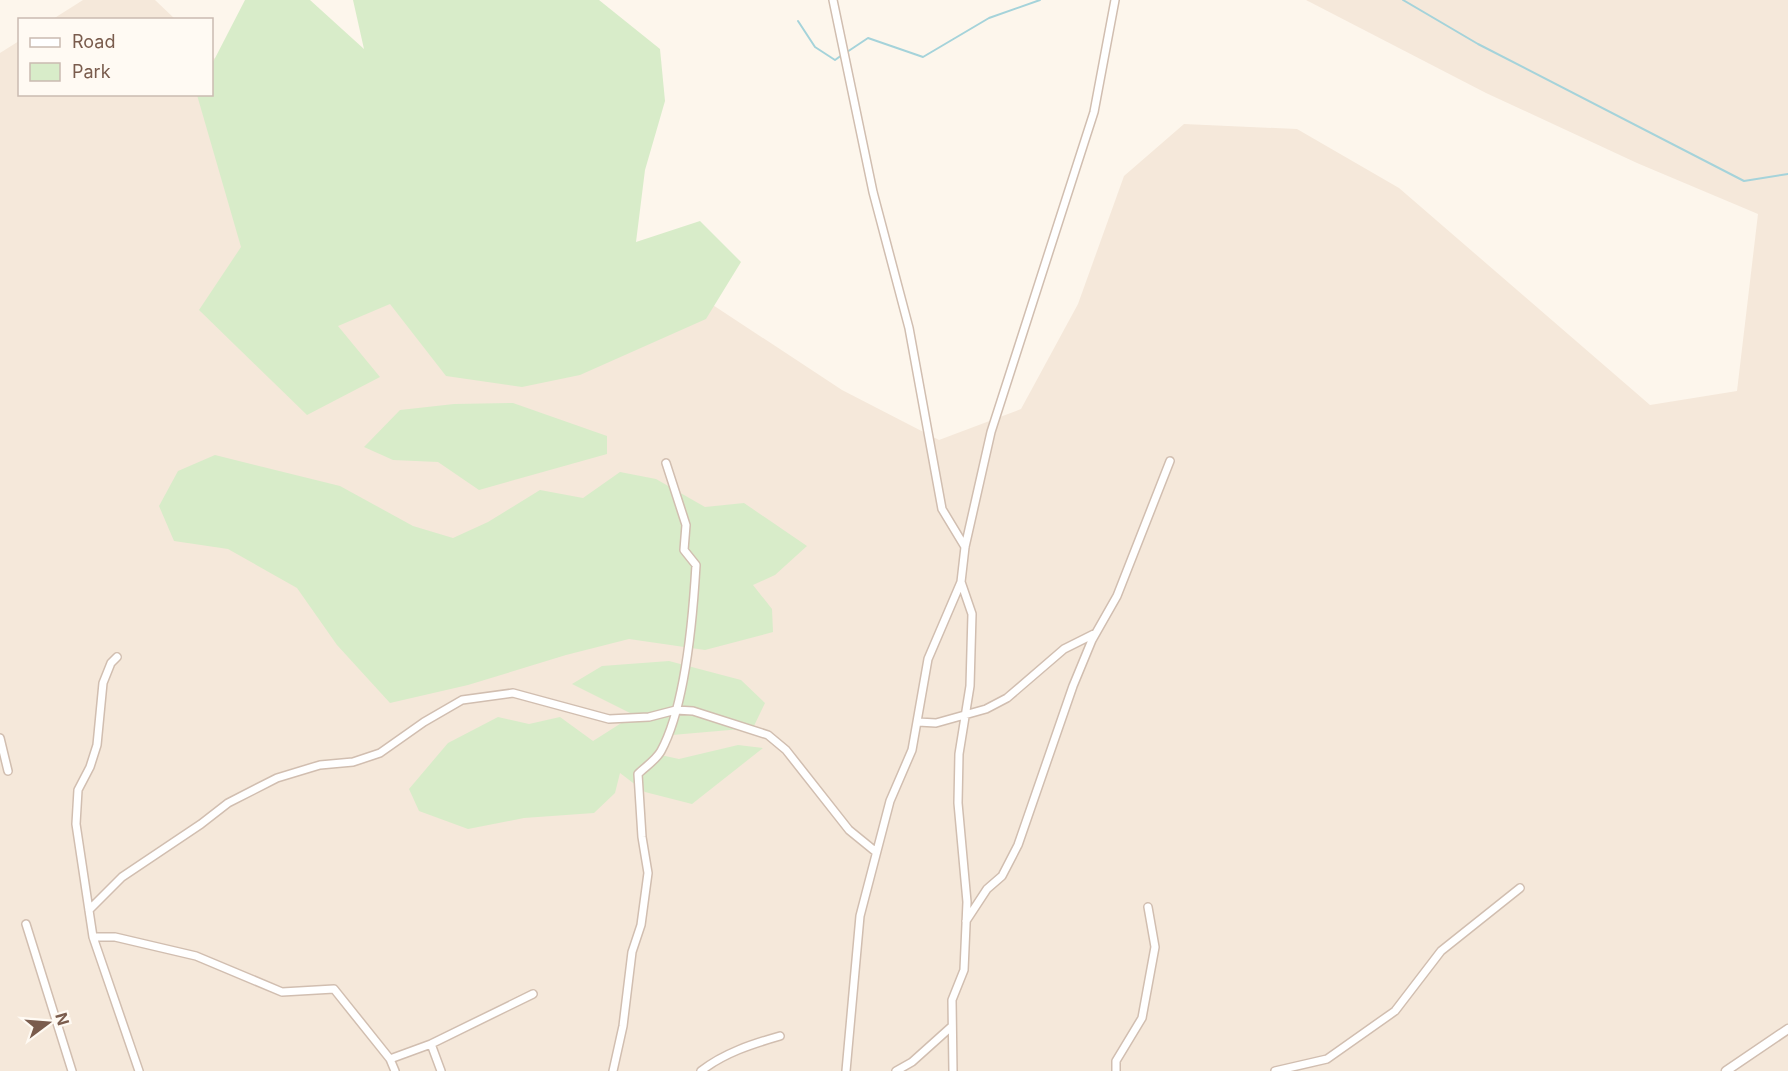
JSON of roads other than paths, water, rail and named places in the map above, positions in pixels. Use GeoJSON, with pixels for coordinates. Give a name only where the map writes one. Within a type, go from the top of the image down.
{"type":"FeatureCollection","features":[{"type":"Feature","properties":{"kind":"street"},"geometry":{"type":"LineString","coordinates":[[833,0],[873,192],[909,328],[942,509],[965,547]]}},
{"type":"Feature","properties":{"kind":"street"},"geometry":{"type":"LineString","coordinates":[[846,1071],[860,916],[876,852],[890,801],[912,750],[928,659],[961,582],[965,547],[991,432],[1094,112],[1115,0]]}},
{"type":"Feature","properties":{"kind":"street"},"geometry":{"type":"LineString","coordinates":[[966,921],[987,889],[1002,876],[1018,845],[1036,786],[1096,633],[1116,596],[1170,462]]}},
{"type":"Feature","properties":{"kind":"street"},"geometry":{"type":"LineString","coordinates":[[613,1071],[623,1026],[632,952],[641,925],[648,873],[642,837],[638,774],[661,753],[676,710],[692,629],[696,565],[684,550],[686,525],[666,463]]}},
{"type":"Feature","properties":{"kind":"street"},"geometry":{"type":"LineString","coordinates":[[953,1071],[952,999],[964,970],[968,902],[958,803],[959,754],[970,686],[972,614],[961,582]]}},
{"type":"Feature","properties":{"kind":"street"},"geometry":{"type":"LineString","coordinates":[[918,723],[936,723],[965,717],[1007,698],[1064,649],[1096,633]]}},
{"type":"Feature","properties":{"kind":"street"},"geometry":{"type":"LineString","coordinates":[[117,657],[111,663],[103,683],[97,745],[90,767],[78,790],[76,824],[93,937],[139,1071]]}},
{"type":"Feature","properties":{"kind":"street"},"geometry":{"type":"LineString","coordinates":[[88,910],[122,877],[228,803],[278,778],[320,765],[353,762],[380,753],[424,722],[462,700],[513,693],[609,719],[649,717],[676,710],[693,711],[768,735],[786,750],[849,830],[876,852]]}},
{"type":"Feature","properties":{"kind":"street"},"geometry":{"type":"LineString","coordinates":[[0,738],[8,771]]}},
{"type":"Feature","properties":{"kind":"street"},"geometry":{"type":"LineString","coordinates":[[1275,1071],[1327,1059],[1395,1011],[1441,951],[1520,888]]}},
{"type":"Feature","properties":{"kind":"street"},"geometry":{"type":"LineString","coordinates":[[1116,1071],[1116,1061],[1142,1018],[1155,947],[1148,907]]}},
{"type":"Feature","properties":{"kind":"street"},"geometry":{"type":"LineString","coordinates":[[26,924],[72,1071]]}},
{"type":"Feature","properties":{"kind":"street"},"geometry":{"type":"LineString","coordinates":[[93,937],[115,937],[195,956],[282,992],[334,989],[390,1059],[395,1071]]}},
{"type":"Feature","properties":{"kind":"street"},"geometry":{"type":"LineString","coordinates":[[390,1059],[430,1044],[534,994]]}},
{"type":"Feature","properties":{"kind":"street"},"geometry":{"type":"LineString","coordinates":[[896,1071],[912,1062],[951,1027]]}},
{"type":"Feature","properties":{"kind":"street"},"geometry":{"type":"LineString","coordinates":[[1726,1071],[1788,1029]]}},
{"type":"Feature","properties":{"kind":"street"},"geometry":{"type":"LineString","coordinates":[[701,1071],[713,1062],[747,1046],[780,1035]]}},
{"type":"Feature","properties":{"kind":"street"},"geometry":{"type":"LineString","coordinates":[[430,1044],[441,1071]]}},
{"type":"Feature","properties":{"kind":"waterway"},"geometry":{"type":"LineString","coordinates":[[847,52],[868,38],[923,57],[989,18],[1040,0]]}},
{"type":"Feature","properties":{"kind":"waterway"},"geometry":{"type":"LineString","coordinates":[[1403,0],[1478,44],[1744,181],[1788,174]]}},
{"type":"Feature","properties":{"kind":"waterway"},"geometry":{"type":"LineString","coordinates":[[798,21],[815,47],[835,60],[842,55]]}}]}
